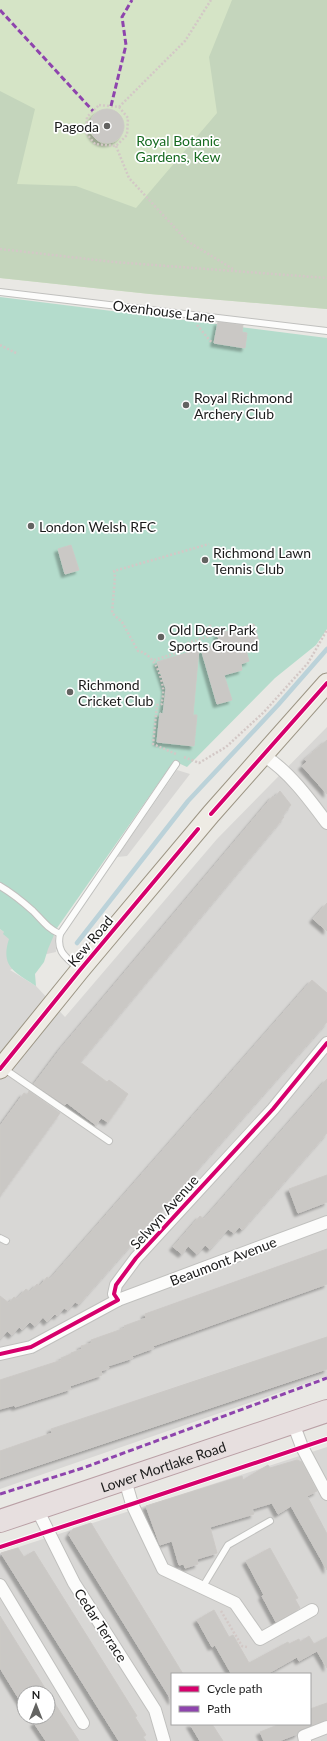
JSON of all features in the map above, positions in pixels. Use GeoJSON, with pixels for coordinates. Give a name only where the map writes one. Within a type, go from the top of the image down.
{"type":"FeatureCollection","features":[{"type":"Feature","properties":{"kind":"highway","name":"Lower Mortlake Road"},"geometry":{"type":"LineString","coordinates":[[0,1521],[327,1411]]}},
{"type":"Feature","properties":{"kind":"main road","name":"Kew Road"},"geometry":{"type":"LineString","coordinates":[[0,1068],[80,970],[232,790],[327,684]]}},
{"type":"Feature","properties":{"kind":"street"},"geometry":{"type":"LineString","coordinates":[[264,756],[274,762],[307,797],[327,823]]}},
{"type":"Feature","properties":{"kind":"street","name":"Selwyn Avenue"},"geometry":{"type":"LineString","coordinates":[[118,1300],[114,1294],[116,1284],[136,1258],[273,1109],[327,1043]]}},
{"type":"Feature","properties":{"kind":"street","name":"Beaumont Avenue"},"geometry":{"type":"LineString","coordinates":[[118,1300],[327,1222]]}},
{"type":"Feature","properties":{"kind":"street"},"geometry":{"type":"LineString","coordinates":[[0,1354],[32,1347],[118,1300]]}},
{"type":"Feature","properties":{"kind":"street"},"geometry":{"type":"LineString","coordinates":[[293,1422],[302,1447],[327,1494]]}},
{"type":"Feature","properties":{"kind":"street"},"geometry":{"type":"LineString","coordinates":[[125,1480],[132,1504],[163,1569],[235,1603],[260,1639],[312,1610]]}},
{"type":"Feature","properties":{"kind":"street","name":"Cedar Terrace"},"geometry":{"type":"LineString","coordinates":[[37,1509],[74,1583],[155,1710],[164,1741]]}},
{"type":"Feature","properties":{"kind":"street"},"geometry":{"type":"LineString","coordinates":[[0,1585],[83,1723]]}},
{"type":"Feature","properties":{"kind":"street"},"geometry":{"type":"LineString","coordinates":[[305,1741],[304,1736],[327,1727]]}},
{"type":"Feature","properties":{"kind":"lane","name":"Oxenhouse Lane"},"geometry":{"type":"LineString","coordinates":[[0,292],[327,330]]}},
{"type":"Feature","properties":{"kind":"lane"},"geometry":{"type":"LineString","coordinates":[[80,970],[60,950],[58,940],[60,934],[176,764]]}},
{"type":"Feature","properties":{"kind":"lane"},"geometry":{"type":"LineString","coordinates":[[0,886],[33,910],[52,931],[60,934]]}},
{"type":"Feature","properties":{"kind":"lane"},"geometry":{"type":"LineString","coordinates":[[0,1068],[109,1140]]}},
{"type":"Feature","properties":{"kind":"lane"},"geometry":{"type":"LineString","coordinates":[[0,1238],[6,1241]]}},
{"type":"Feature","properties":{"kind":"lane"},"geometry":{"type":"LineString","coordinates":[[202,1588],[228,1545],[270,1521]]}},
{"type":"Feature","properties":{"kind":"path"},"geometry":{"type":"LineString","coordinates":[[119,107],[185,41],[210,0]]}},
{"type":"Feature","properties":{"kind":"path"},"geometry":{"type":"LineString","coordinates":[[99,105],[119,107],[128,118],[127,135],[116,146],[95,144],[86,133],[87,117],[99,105]]}},
{"type":"Feature","properties":{"kind":"path"},"geometry":{"type":"LineString","coordinates":[[116,146],[129,178],[187,241],[234,270]]}},
{"type":"Feature","properties":{"kind":"path"},"geometry":{"type":"LineString","coordinates":[[0,250],[114,262],[327,278]]}},
{"type":"Feature","properties":{"kind":"path"},"geometry":{"type":"LineString","coordinates":[[201,316],[194,322],[212,343]]}},
{"type":"Feature","properties":{"kind":"path"},"geometry":{"type":"LineString","coordinates":[[0,345],[18,354]]}},
{"type":"Feature","properties":{"kind":"path"},"geometry":{"type":"LineString","coordinates":[[209,544],[114,570],[115,577],[112,613],[122,622],[138,651],[143,652],[154,660],[164,689],[162,704],[157,705],[153,744],[199,763],[226,747],[264,712],[308,663],[327,630]]}},
{"type":"Feature","properties":{"kind":"path"},"geometry":{"type":"LineString","coordinates":[[154,660],[186,650],[188,643],[213,635],[210,625]]}},
{"type":"Feature","properties":{"kind":"path"},"geometry":{"type":"LineString","coordinates":[[176,764],[181,756]]}},
{"type":"Feature","properties":{"kind":"path"},"geometry":{"type":"LineString","coordinates":[[218,1595],[217,1604],[242,1646],[247,1647]]}},
{"type":"Feature","properties":{"kind":"shaded area"},"geometry":{"type":"Polygon","coordinates":[[[327,727],[327,1376],[0,1489],[0,929],[4,932],[55,936],[56,952],[42,955],[10,970],[36,986],[65,1017],[217,839],[327,727]]]}},
{"type":"Feature","properties":{"kind":"shaded area"},"geometry":{"type":"Polygon","coordinates":[[[177,770],[190,774],[127,856],[117,857],[177,770]]]}},
{"type":"Feature","properties":{"kind":"shaded area"},"geometry":{"type":"Polygon","coordinates":[[[327,1447],[327,1741],[0,1741],[0,1553],[327,1447]]]}},
{"type":"Feature","properties":{"kind":"green space","name":"Royal Botanic Gardens, Kew"},"geometry":{"type":"Polygon","coordinates":[[[0,0],[327,0],[327,309],[150,294],[0,278],[0,0]]]}},
{"type":"Feature","properties":{"kind":"green space","name":"Royal Botanic Gardens, Kew"},"geometry":{"type":"Polygon","coordinates":[[[232,0],[327,0],[327,309],[150,294],[0,278],[0,91],[35,109],[17,184],[76,186],[136,208],[217,113],[209,57],[232,0]]]}},
{"type":"Feature","properties":{"kind":"green space","name":"Old Deer Park Sports Ground"},"geometry":{"type":"Polygon","coordinates":[[[0,297],[327,338],[327,629],[316,645],[275,678],[187,767],[174,761],[57,928],[44,962],[35,974],[36,986],[11,968],[6,956],[9,939],[0,929],[0,297]]]}},
{"type":"Feature","properties":{"kind":"building","name":"Pagoda"},"geometry":{"type":"Polygon","coordinates":[[[110,109],[117,111],[122,116],[124,126],[122,136],[117,141],[104,143],[97,141],[92,136],[90,123],[92,116],[97,111],[110,109]]]}},
{"type":"Feature","properties":{"kind":"building"},"geometry":{"type":"Polygon","coordinates":[[[218,322],[243,325],[242,332],[247,333],[245,348],[214,343],[218,322]]]}},
{"type":"Feature","properties":{"kind":"building"},"geometry":{"type":"Polygon","coordinates":[[[71,545],[79,570],[65,574],[58,549],[71,545]]]}},
{"type":"Feature","properties":{"kind":"building"},"geometry":{"type":"Polygon","coordinates":[[[254,624],[259,642],[245,646],[249,661],[241,664],[242,670],[224,675],[232,700],[217,704],[201,649],[220,643],[217,634],[254,624]]]}},
{"type":"Feature","properties":{"kind":"building","name":"Old Deer Park Sports Ground"},"geometry":{"type":"Polygon","coordinates":[[[199,649],[193,715],[197,715],[194,746],[157,742],[160,713],[163,714],[166,689],[157,662],[199,649]]]}},
{"type":"Feature","properties":{"kind":"building"},"geometry":{"type":"Polygon","coordinates":[[[327,740],[327,794],[302,766],[307,762],[305,759],[327,740]]]}},
{"type":"Feature","properties":{"kind":"building"},"geometry":{"type":"Polygon","coordinates":[[[280,791],[291,805],[282,816],[284,817],[80,1062],[107,1082],[109,1080],[128,1094],[108,1122],[101,1118],[96,1125],[67,1103],[65,1105],[34,1084],[61,1048],[273,796],[275,797],[280,791]]]}},
{"type":"Feature","properties":{"kind":"building"},"geometry":{"type":"Polygon","coordinates":[[[327,903],[327,931],[313,919],[327,903]]]}},
{"type":"Feature","properties":{"kind":"building"},"geometry":{"type":"Polygon","coordinates":[[[312,980],[327,993],[327,1022],[79,1304],[75,1302],[68,1310],[64,1308],[57,1316],[55,1314],[47,1322],[43,1317],[35,1326],[30,1322],[22,1330],[19,1327],[12,1335],[7,1331],[0,1339],[0,1296],[9,1303],[14,1297],[17,1299],[26,1289],[30,1292],[37,1284],[40,1286],[47,1277],[50,1279],[312,980]]]}},
{"type":"Feature","properties":{"kind":"building"},"geometry":{"type":"Polygon","coordinates":[[[327,1079],[327,1133],[242,1230],[239,1227],[234,1233],[228,1229],[210,1249],[205,1245],[197,1254],[188,1246],[182,1254],[173,1247],[200,1216],[204,1219],[327,1079]]]}},
{"type":"Feature","properties":{"kind":"building"},"geometry":{"type":"Polygon","coordinates":[[[29,1091],[60,1113],[0,1196],[0,1126],[24,1093],[27,1095],[29,1091]]]}},
{"type":"Feature","properties":{"kind":"building"},"geometry":{"type":"Polygon","coordinates":[[[327,1175],[327,1202],[298,1213],[289,1189],[327,1175]]]}},
{"type":"Feature","properties":{"kind":"building"},"geometry":{"type":"Polygon","coordinates":[[[327,1249],[327,1284],[153,1346],[154,1348],[132,1356],[133,1358],[108,1366],[109,1368],[101,1371],[102,1375],[70,1386],[71,1389],[15,1407],[15,1405],[0,1409],[0,1380],[62,1360],[61,1358],[82,1349],[81,1346],[92,1343],[91,1340],[125,1328],[124,1326],[146,1318],[145,1314],[327,1249]]]}},
{"type":"Feature","properties":{"kind":"building"},"geometry":{"type":"Polygon","coordinates":[[[327,1337],[327,1369],[0,1478],[0,1451],[52,1433],[51,1429],[327,1337]]]}},
{"type":"Feature","properties":{"kind":"building"},"geometry":{"type":"Polygon","coordinates":[[[297,1460],[302,1462],[317,1491],[307,1496],[327,1534],[327,1570],[291,1506],[278,1514],[272,1503],[252,1509],[254,1514],[210,1527],[217,1553],[197,1559],[198,1564],[185,1568],[184,1564],[179,1565],[172,1541],[160,1545],[146,1506],[242,1476],[243,1480],[268,1465],[270,1468],[297,1460]]]}},
{"type":"Feature","properties":{"kind":"building"},"geometry":{"type":"Polygon","coordinates":[[[91,1523],[182,1673],[171,1673],[171,1699],[69,1535],[73,1529],[91,1523]]]}},
{"type":"Feature","properties":{"kind":"building"},"geometry":{"type":"Polygon","coordinates":[[[18,1548],[24,1557],[34,1551],[137,1716],[135,1717],[146,1735],[143,1737],[146,1741],[119,1741],[1,1553],[18,1548]]]}},
{"type":"Feature","properties":{"kind":"building"},"geometry":{"type":"Polygon","coordinates":[[[270,1548],[298,1598],[295,1599],[300,1608],[276,1622],[246,1561],[270,1548]]]}},
{"type":"Feature","properties":{"kind":"building"},"geometry":{"type":"Polygon","coordinates":[[[214,1610],[229,1637],[233,1635],[249,1663],[288,1642],[289,1644],[299,1639],[300,1642],[309,1636],[314,1644],[327,1637],[327,1668],[317,1651],[299,1661],[297,1657],[269,1673],[231,1673],[215,1645],[212,1647],[197,1620],[214,1610]]]}},
{"type":"Feature","properties":{"kind":"building"},"geometry":{"type":"Polygon","coordinates":[[[0,1616],[43,1685],[16,1685],[16,1694],[0,1668],[0,1616]]]}},
{"type":"Feature","properties":{"kind":"building"},"geometry":{"type":"Polygon","coordinates":[[[327,1703],[327,1720],[301,1729],[297,1734],[279,1741],[264,1741],[260,1732],[278,1725],[311,1725],[311,1709],[327,1703]]]}},
{"type":"Feature","properties":{"kind":"building"},"geometry":{"type":"Polygon","coordinates":[[[56,1705],[79,1741],[46,1741],[35,1725],[56,1725],[56,1705]]]}},
{"type":"Feature","properties":{"kind":"building"},"geometry":{"type":"Polygon","coordinates":[[[191,1725],[213,1725],[223,1741],[200,1741],[191,1725]]]}},
{"type":"Feature","properties":{"kind":"waterway"},"geometry":{"type":"LineString","coordinates":[[77,943],[188,801],[278,705],[327,649]]}},
{"type":"Feature","properties":{"kind":"marked path"},"geometry":{"type":"LineString","coordinates":[[111,106],[126,45],[122,17],[132,0]]}},
{"type":"Feature","properties":{"kind":"marked path"},"geometry":{"type":"LineString","coordinates":[[0,10],[93,111]]}},
{"type":"Feature","properties":{"kind":"marked path"},"geometry":{"type":"LineString","coordinates":[[0,1494],[83,1468],[327,1378]]}},
{"type":"Feature","properties":{"kind":"cycle path"},"geometry":{"type":"LineString","coordinates":[[211,814],[327,683]]}},
{"type":"Feature","properties":{"kind":"cycle path"},"geometry":{"type":"LineString","coordinates":[[0,1069],[80,970],[198,829]]}},
{"type":"Feature","properties":{"kind":"cycle path"},"geometry":{"type":"LineString","coordinates":[[0,1354],[31,1347],[118,1300],[114,1294],[116,1285],[136,1258],[273,1109],[327,1043]]}},
{"type":"Feature","properties":{"kind":"cycle path"},"geometry":{"type":"LineString","coordinates":[[0,1547],[327,1439]]}},
{"type":"Feature","properties":{"kind":"place","name":"Pagoda"},"geometry":{"type":"Point","coordinates":[107,126]}},
{"type":"Feature","properties":{"kind":"place","name":"Royal Richmond Archery Club"},"geometry":{"type":"Point","coordinates":[186,405]}},
{"type":"Feature","properties":{"kind":"place","name":"London Welsh RFC"},"geometry":{"type":"Point","coordinates":[31,526]}},
{"type":"Feature","properties":{"kind":"place","name":"Richmond Lawn Tennis Club"},"geometry":{"type":"Point","coordinates":[205,560]}},
{"type":"Feature","properties":{"kind":"place","name":"Old Deer Park Sports Ground"},"geometry":{"type":"Point","coordinates":[161,637]}},
{"type":"Feature","properties":{"kind":"place","name":"Richmond Cricket Club"},"geometry":{"type":"Point","coordinates":[70,692]}}]}
